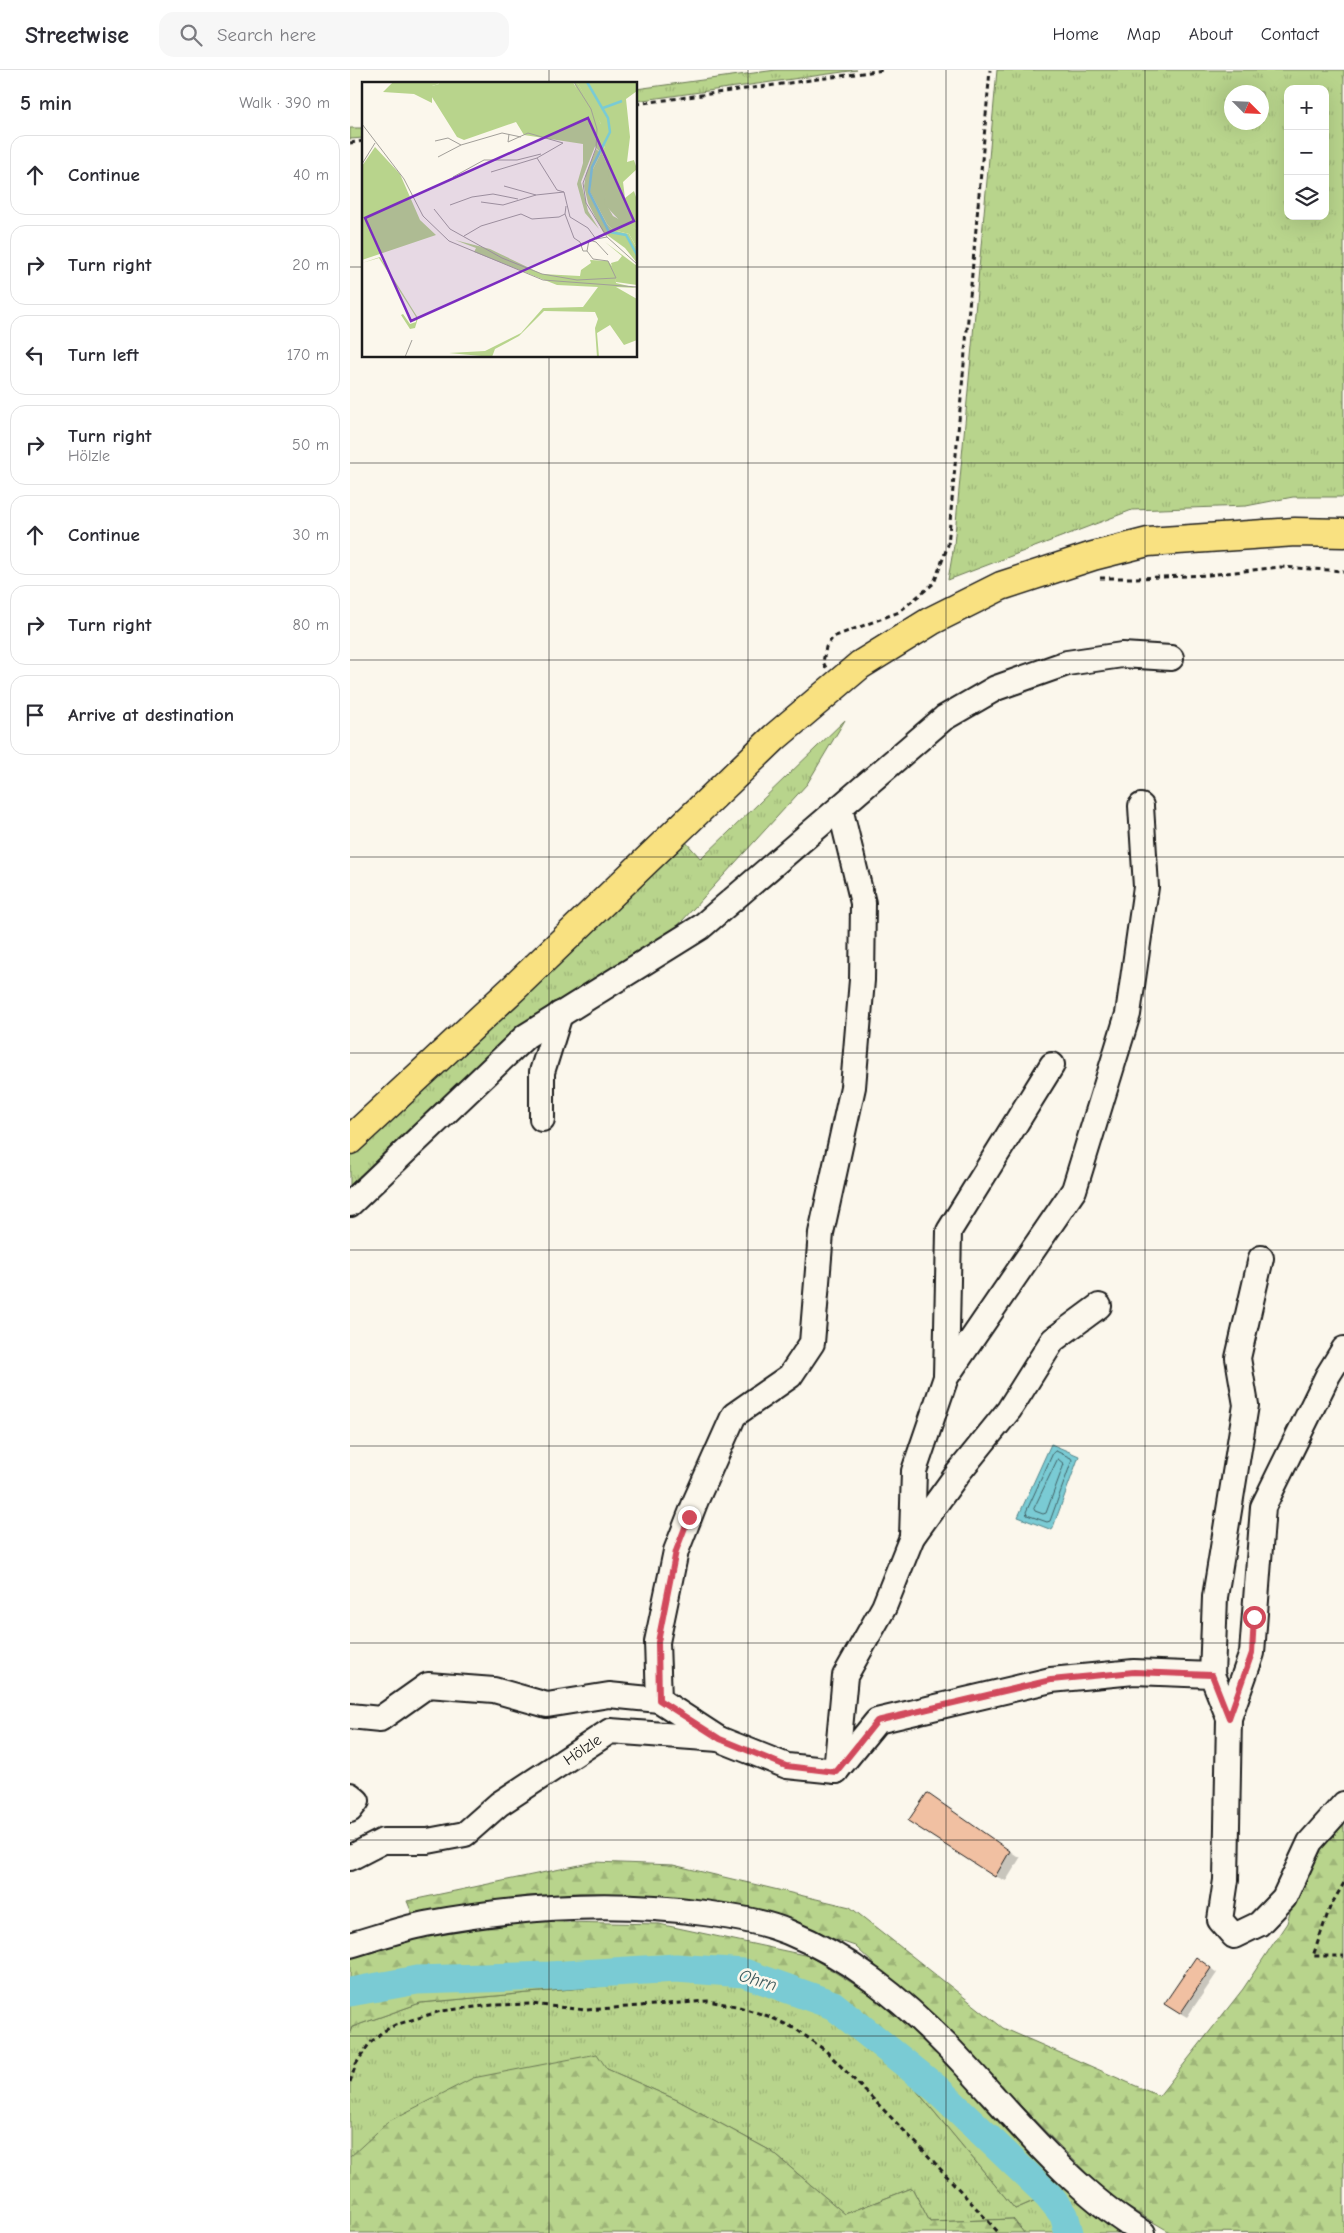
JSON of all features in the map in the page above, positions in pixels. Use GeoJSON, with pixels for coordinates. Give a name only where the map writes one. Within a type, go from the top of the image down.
{"type":"FeatureCollection","features":[{"type":"Feature","properties":{"kind":"main road"},"geometry":{"type":"LineString","coordinates":[[350,1140],[516,986],[776,736],[860,665],[931,621],[992,590],[1093,556],[1148,542],[1295,532],[1344,534]]}},
{"type":"Feature","properties":{"kind":"street"},"geometry":{"type":"LineString","coordinates":[[350,1204],[526,1036],[701,927],[944,718],[996,688],[1067,663],[1122,655],[1171,658]]}},
{"type":"Feature","properties":{"kind":"street"},"geometry":{"type":"LineString","coordinates":[[912,1537],[914,1471],[946,1377],[1074,1190],[1128,1014],[1146,887],[1141,806]]}},
{"type":"Feature","properties":{"kind":"street"},"geometry":{"type":"LineString","coordinates":[[659,1700],[658,1642],[676,1551],[696,1500],[734,1415],[790,1376],[812,1343],[821,1233],[853,1087],[862,980],[864,903],[840,808]]}},
{"type":"Feature","properties":{"kind":"street"},"geometry":{"type":"LineString","coordinates":[[542,1119],[542,1072],[560,1014]]}},
{"type":"Feature","properties":{"kind":"street"},"geometry":{"type":"LineString","coordinates":[[946,1377],[949,1232],[1052,1065]]}},
{"type":"Feature","properties":{"kind":"street"},"geometry":{"type":"LineString","coordinates":[[1229,1718],[1212,1675],[1215,1597],[1246,1406],[1238,1358],[1261,1258]]}},
{"type":"Feature","properties":{"kind":"street"},"geometry":{"type":"LineString","coordinates":[[836,1772],[845,1676],[884,1607],[912,1537],[958,1473],[1009,1410],[1054,1340],[1099,1306]]}},
{"type":"Feature","properties":{"kind":"street"},"geometry":{"type":"LineString","coordinates":[[1344,1349],[1328,1375],[1263,1507],[1252,1653],[1229,1718],[1226,1880],[1220,1920],[1234,1936],[1259,1924],[1284,1898],[1310,1842],[1344,1804]]}},
{"type":"Feature","properties":{"kind":"street"},"geometry":{"type":"LineString","coordinates":[[836,1772],[877,1721],[1051,1680],[1134,1672],[1212,1675]]}},
{"type":"Feature","properties":{"kind":"street"},"geometry":{"type":"LineString","coordinates":[[350,1716],[380,1718],[428,1685],[494,1690],[547,1705],[609,1695],[659,1700],[720,1739]]}},
{"type":"Feature","properties":{"kind":"street","name":"Hölzle"},"geometry":{"type":"LineString","coordinates":[[350,1858],[383,1841],[428,1841],[465,1834],[499,1804],[610,1731],[720,1739],[786,1766],[836,1772]]}},
{"type":"Feature","properties":{"kind":"street"},"geometry":{"type":"LineString","coordinates":[[350,1794],[357,1802],[350,1810]]}},
{"type":"Feature","properties":{"kind":"street"},"geometry":{"type":"LineString","coordinates":[[350,1945],[423,1925],[494,1913],[615,1905],[668,1908],[748,1919],[789,1932],[843,1959],[877,1982],[946,2045],[1076,2183],[1143,2233]]}},
{"type":"Feature","properties":{"kind":"path"},"geometry":{"type":"LineString","coordinates":[[638,104],[884,70]]}},
{"type":"Feature","properties":{"kind":"path"},"geometry":{"type":"LineString","coordinates":[[835,686],[823,662],[826,647],[833,637],[899,612],[934,583],[948,544],[990,70]]}},
{"type":"Feature","properties":{"kind":"path"},"geometry":{"type":"LineString","coordinates":[[1094,578],[1209,575],[1280,567],[1344,571]]}},
{"type":"Feature","properties":{"kind":"path"},"geometry":{"type":"LineString","coordinates":[[1344,1883],[1330,1907],[1314,1956],[1344,1956]]}},
{"type":"Feature","properties":{"kind":"path"},"geometry":{"type":"LineString","coordinates":[[350,2082],[356,2064],[369,2044],[382,2032],[395,2025],[441,2012],[493,2005],[531,2004],[586,2010],[708,2002],[736,2006],[768,2016],[796,2029],[826,2051],[921,2148],[999,2233]]}},
{"type":"Feature","properties":{"kind":"green space"},"geometry":{"type":"Polygon","coordinates":[[[776,70],[857,70],[638,101],[638,89],[776,70]]]}},
{"type":"Feature","properties":{"kind":"green space"},"geometry":{"type":"Polygon","coordinates":[[[997,70],[1344,70],[1344,497],[1293,497],[1246,506],[1132,510],[948,580],[954,545],[997,70]]]}},
{"type":"Feature","properties":{"kind":"green space"},"geometry":{"type":"Polygon","coordinates":[[[350,128],[362,128],[362,138],[350,139],[350,128]]]}},
{"type":"Feature","properties":{"kind":"green space"},"geometry":{"type":"Polygon","coordinates":[[[845,720],[807,784],[641,966],[560,1014],[350,1204],[350,1140],[676,831],[701,859],[845,720]]]}},
{"type":"Feature","properties":{"kind":"green space"},"geometry":{"type":"Polygon","coordinates":[[[1344,1804],[1344,2233],[1170,2232],[1109,2196],[1008,2093],[855,1946],[763,1915],[414,1918],[407,1901],[594,1862],[673,1865],[850,1907],[1003,2028],[1159,2096],[1243,1989],[1287,1923],[1310,1842],[1344,1804]]]}},
{"type":"Feature","properties":{"kind":"green space"},"geometry":{"type":"Polygon","coordinates":[[[512,1921],[659,1924],[809,1956],[905,2016],[1068,2186],[1015,2209],[892,2061],[827,2011],[743,1979],[702,1977],[420,2003],[352,2027],[350,2032],[350,1955],[378,1944],[512,1921]]]}},
{"type":"Feature","properties":{"kind":"green space"},"geometry":{"type":"Polygon","coordinates":[[[702,1977],[743,1979],[827,2011],[892,2061],[1015,2209],[1076,2183],[1143,2233],[1075,2233],[1067,2228],[1069,2233],[1024,2233],[1013,2219],[930,2222],[912,2188],[845,2214],[771,2151],[677,2100],[607,2069],[350,2157],[350,2032],[352,2027],[420,2003],[702,1977]]]}},
{"type":"Feature","properties":{"kind":"green space"},"geometry":{"type":"Polygon","coordinates":[[[597,2054],[607,2069],[677,2100],[771,2151],[845,2214],[912,2188],[930,2222],[1013,2219],[1024,2233],[350,2233],[350,2157],[389,2121],[473,2078],[597,2054]]]}},
{"type":"Feature","properties":{"kind":"water"},"geometry":{"type":"Polygon","coordinates":[[[1051,1444],[1079,1456],[1052,1530],[1018,1517],[1051,1444]]]}},
{"type":"Feature","properties":{"kind":"building"},"geometry":{"type":"Polygon","coordinates":[[[927,1793],[1010,1851],[995,1877],[908,1821],[927,1793]]]}},
{"type":"Feature","properties":{"kind":"building"},"geometry":{"type":"Polygon","coordinates":[[[1196,1957],[1211,1968],[1180,2014],[1164,2004],[1196,1957]]]}},
{"type":"Feature","properties":{"kind":"waterway","name":"Ohrn"},"geometry":{"type":"LineString","coordinates":[[350,1992],[417,1980],[549,1976],[676,1968],[744,1973],[833,2005],[937,2089],[1048,2195],[1064,2215],[1069,2233]]}},
{"type":"Feature","properties":{"kind":"route"},"geometry":{"type":"LineString","coordinates":[[689,1517],[676,1551],[658,1642],[659,1700],[720,1739],[786,1766],[836,1772],[877,1721],[1051,1680],[1134,1672],[1212,1675],[1229,1718],[1252,1653],[1254,1617]]}}]}
